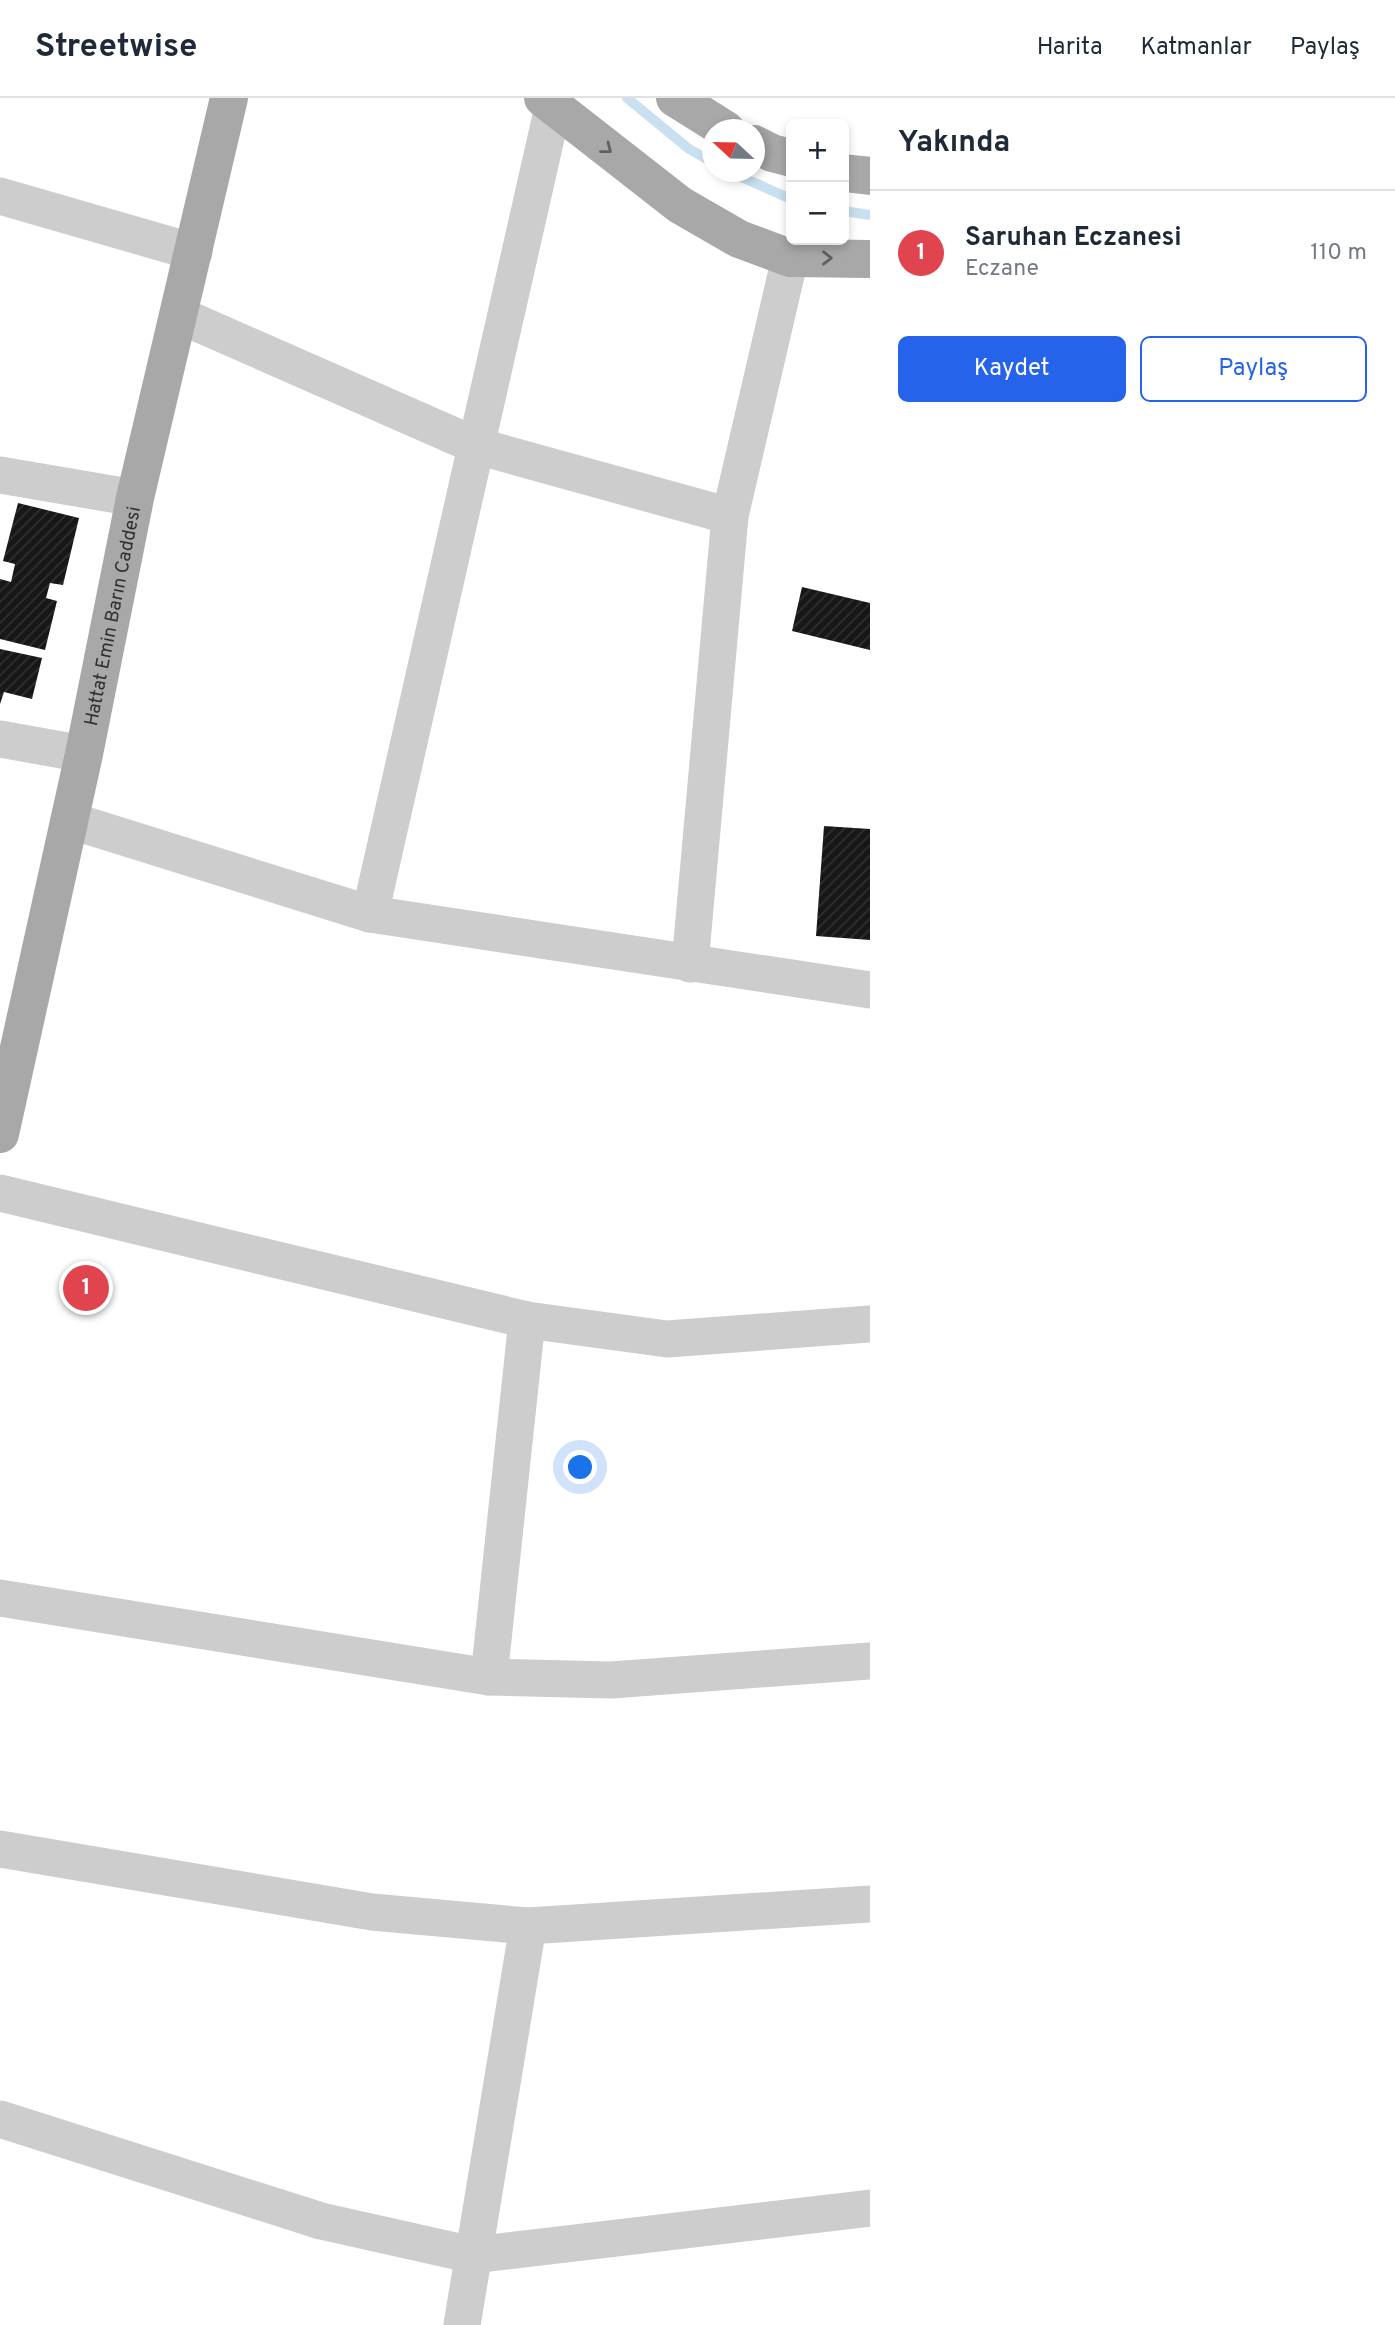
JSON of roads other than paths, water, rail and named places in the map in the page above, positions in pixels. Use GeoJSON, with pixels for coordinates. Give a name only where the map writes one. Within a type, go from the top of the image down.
{"type":"FeatureCollection","features":[{"type":"Feature","properties":{"kind":"main road","name":"Hattat Emin Barın Caddesi"},"geometry":{"type":"LineString","coordinates":[[0,1134],[84,754],[135,498],[229,98]]}},
{"type":"Feature","properties":{"kind":"main road"},"geometry":{"type":"LineString","coordinates":[[675,98],[708,119]]}},
{"type":"Feature","properties":{"kind":"main road"},"geometry":{"type":"LineString","coordinates":[[548,102],[680,205],[739,239],[790,258],[870,259]]}},
{"type":"Feature","properties":{"kind":"main road"},"geometry":{"type":"LineString","coordinates":[[765,150],[786,157]]}},
{"type":"Feature","properties":{"kind":"main road"},"geometry":{"type":"LineString","coordinates":[[849,174],[870,176]]}},
{"type":"Feature","properties":{"kind":"street"},"geometry":{"type":"LineString","coordinates":[[370,915],[477,446],[548,102]]}},
{"type":"Feature","properties":{"kind":"street"},"geometry":{"type":"LineString","coordinates":[[0,196],[194,252]]}},
{"type":"Feature","properties":{"kind":"street"},"geometry":{"type":"LineString","coordinates":[[690,964],[730,516],[790,258]]}},
{"type":"Feature","properties":{"kind":"street"},"geometry":{"type":"LineString","coordinates":[[179,315],[477,446],[730,516]]}},
{"type":"Feature","properties":{"kind":"street"},"geometry":{"type":"LineString","coordinates":[[0,475],[135,498]]}},
{"type":"Feature","properties":{"kind":"street"},"geometry":{"type":"LineString","coordinates":[[0,739],[84,754]]}},
{"type":"Feature","properties":{"kind":"street"},"geometry":{"type":"LineString","coordinates":[[69,820],[370,915],[870,990]]}},
{"type":"Feature","properties":{"kind":"street"},"geometry":{"type":"LineString","coordinates":[[0,1194],[527,1320],[667,1339],[870,1324]]}},
{"type":"Feature","properties":{"kind":"street"},"geometry":{"type":"LineString","coordinates":[[489,1677],[527,1320]]}},
{"type":"Feature","properties":{"kind":"street"},"geometry":{"type":"LineString","coordinates":[[0,1598],[489,1677],[611,1680],[870,1661]]}},
{"type":"Feature","properties":{"kind":"street"},"geometry":{"type":"LineString","coordinates":[[0,1849],[372,1912],[528,1926],[870,1904]]}},
{"type":"Feature","properties":{"kind":"street"},"geometry":{"type":"LineString","coordinates":[[462,2325],[528,1926]]}},
{"type":"Feature","properties":{"kind":"street"},"geometry":{"type":"LineString","coordinates":[[0,2119],[321,2221],[473,2255],[870,2208]]}},
{"type":"Feature","properties":{"kind":"waterway"},"geometry":{"type":"LineString","coordinates":[[627,98],[689,149],[702,156]]}},
{"type":"Feature","properties":{"kind":"waterway"},"geometry":{"type":"LineString","coordinates":[[753,182],[786,197]]}},
{"type":"Feature","properties":{"kind":"waterway"},"geometry":{"type":"LineString","coordinates":[[849,212],[870,215]]}},
{"type":"Feature","properties":{"kind":"place","name":"Saruhan Eczanesi"},"geometry":{"type":"Point","coordinates":[86,1288]}}]}
